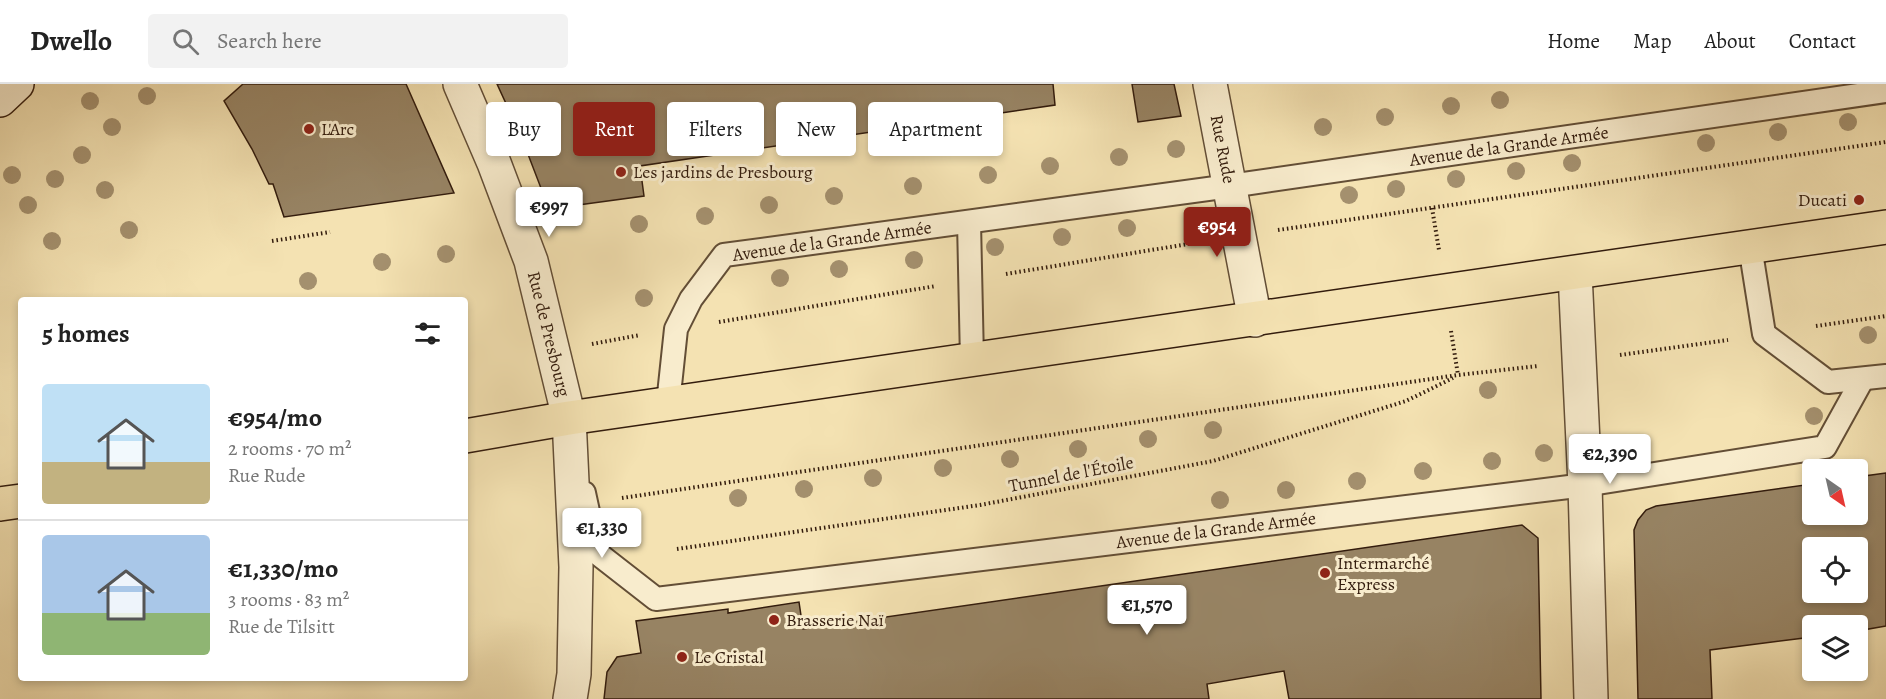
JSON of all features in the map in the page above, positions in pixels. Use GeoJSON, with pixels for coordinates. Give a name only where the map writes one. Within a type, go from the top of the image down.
{"type":"FeatureCollection","features":[{"type":"Feature","properties":{"kind":"main road"},"geometry":{"type":"LineString","coordinates":[[468,435],[569,418],[1886,227]]}},
{"type":"Feature","properties":{"kind":"main road"},"geometry":{"type":"LineString","coordinates":[[0,504],[18,501]]}},
{"type":"Feature","properties":{"kind":"street"},"geometry":{"type":"LineString","coordinates":[[0,100],[17,84]]}},
{"type":"Feature","properties":{"kind":"street","name":"Rue de Presbourg"},"geometry":{"type":"LineString","coordinates":[[460,84],[494,163],[531,261],[569,418],[576,567],[574,674],[570,699]]}},
{"type":"Feature","properties":{"kind":"street","name":"Rue Rude"},"geometry":{"type":"LineString","coordinates":[[1210,84],[1255,320]]}},
{"type":"Feature","properties":{"kind":"street"},"geometry":{"type":"LineString","coordinates":[[1575,273],[1585,485],[1591,699]]}},
{"type":"Feature","properties":{"kind":"lane","name":"Avenue de la Grande Armée"},"geometry":{"type":"LineString","coordinates":[[668,404],[676,329],[691,299],[724,255],[1230,186],[1886,91]]}},
{"type":"Feature","properties":{"kind":"lane"},"geometry":{"type":"LineString","coordinates":[[969,222],[972,360]]}},
{"type":"Feature","properties":{"kind":"lane"},"geometry":{"type":"LineString","coordinates":[[1750,246],[1764,334],[1828,382],[1886,376]]}},
{"type":"Feature","properties":{"kind":"lane","name":"Avenue de la Grande Armée"},"geometry":{"type":"LineString","coordinates":[[569,418],[597,553],[656,598],[1585,485],[1825,447],[1862,380]]}},
{"type":"Feature","properties":{"kind":"path"},"geometry":{"type":"LineString","coordinates":[[1432,208],[1886,142]]}},
{"type":"Feature","properties":{"kind":"path"},"geometry":{"type":"LineString","coordinates":[[273,241],[330,232]]}},
{"type":"Feature","properties":{"kind":"path"},"geometry":{"type":"LineString","coordinates":[[1810,327],[1886,316]]}},
{"type":"Feature","properties":{"kind":"path"},"geometry":{"type":"LineString","coordinates":[[1615,356],[1731,339]]}},
{"type":"Feature","properties":{"kind":"path","name":"Tunnel de l'Étoile"},"geometry":{"type":"LineString","coordinates":[[586,502],[647,495],[1458,375],[1406,401],[1213,461],[980,505],[677,549]]}},
{"type":"Feature","properties":{"kind":"building"},"geometry":{"type":"Polygon","coordinates":[[[243,84],[406,84],[454,193],[284,217],[273,184],[269,184],[224,101],[243,84]]]}},
{"type":"Feature","properties":{"kind":"building"},"geometry":{"type":"Polygon","coordinates":[[[497,84],[1053,84],[1055,105],[1003,113],[1003,102],[868,102],[868,132],[856,134],[856,102],[776,102],[776,146],[764,148],[764,102],[667,102],[667,156],[708,156],[640,166],[644,196],[549,209],[529,156],[561,156],[561,102],[505,102],[497,84]]]}},
{"type":"Feature","properties":{"kind":"building"},"geometry":{"type":"Polygon","coordinates":[[[1132,84],[1174,84],[1181,116],[1138,122],[1132,84]]]}},
{"type":"Feature","properties":{"kind":"building"},"geometry":{"type":"Polygon","coordinates":[[[1886,473],[1886,626],[1868,629],[1868,615],[1802,615],[1802,638],[1710,650],[1712,699],[1638,699],[1634,530],[1646,510],[1656,506],[1802,485],[1802,525],[1868,525],[1868,475],[1886,473]]]}},
{"type":"Feature","properties":{"kind":"building"},"geometry":{"type":"Polygon","coordinates":[[[1522,525],[1538,538],[1541,699],[1289,699],[1284,671],[1207,684],[1209,699],[604,699],[607,672],[617,657],[641,653],[636,621],[728,609],[728,613],[799,602],[803,629],[1522,525]]]}},
{"type":"Feature","properties":{"kind":"place","name":"L'Arc"},"geometry":{"type":"Point","coordinates":[309,129]}},
{"type":"Feature","properties":{"kind":"place","name":"Les jardins de Presbourg"},"geometry":{"type":"Point","coordinates":[621,172]}},
{"type":"Feature","properties":{"kind":"place","name":"Ducati"},"geometry":{"type":"Point","coordinates":[1859,200]}},
{"type":"Feature","properties":{"kind":"place","name":"Intermarché Express"},"geometry":{"type":"Point","coordinates":[1325,573]}},
{"type":"Feature","properties":{"kind":"place","name":"Brasserie Naï"},"geometry":{"type":"Point","coordinates":[774,620]}},
{"type":"Feature","properties":{"kind":"place","name":"Le Cristal"},"geometry":{"type":"Point","coordinates":[682,657]}}]}
